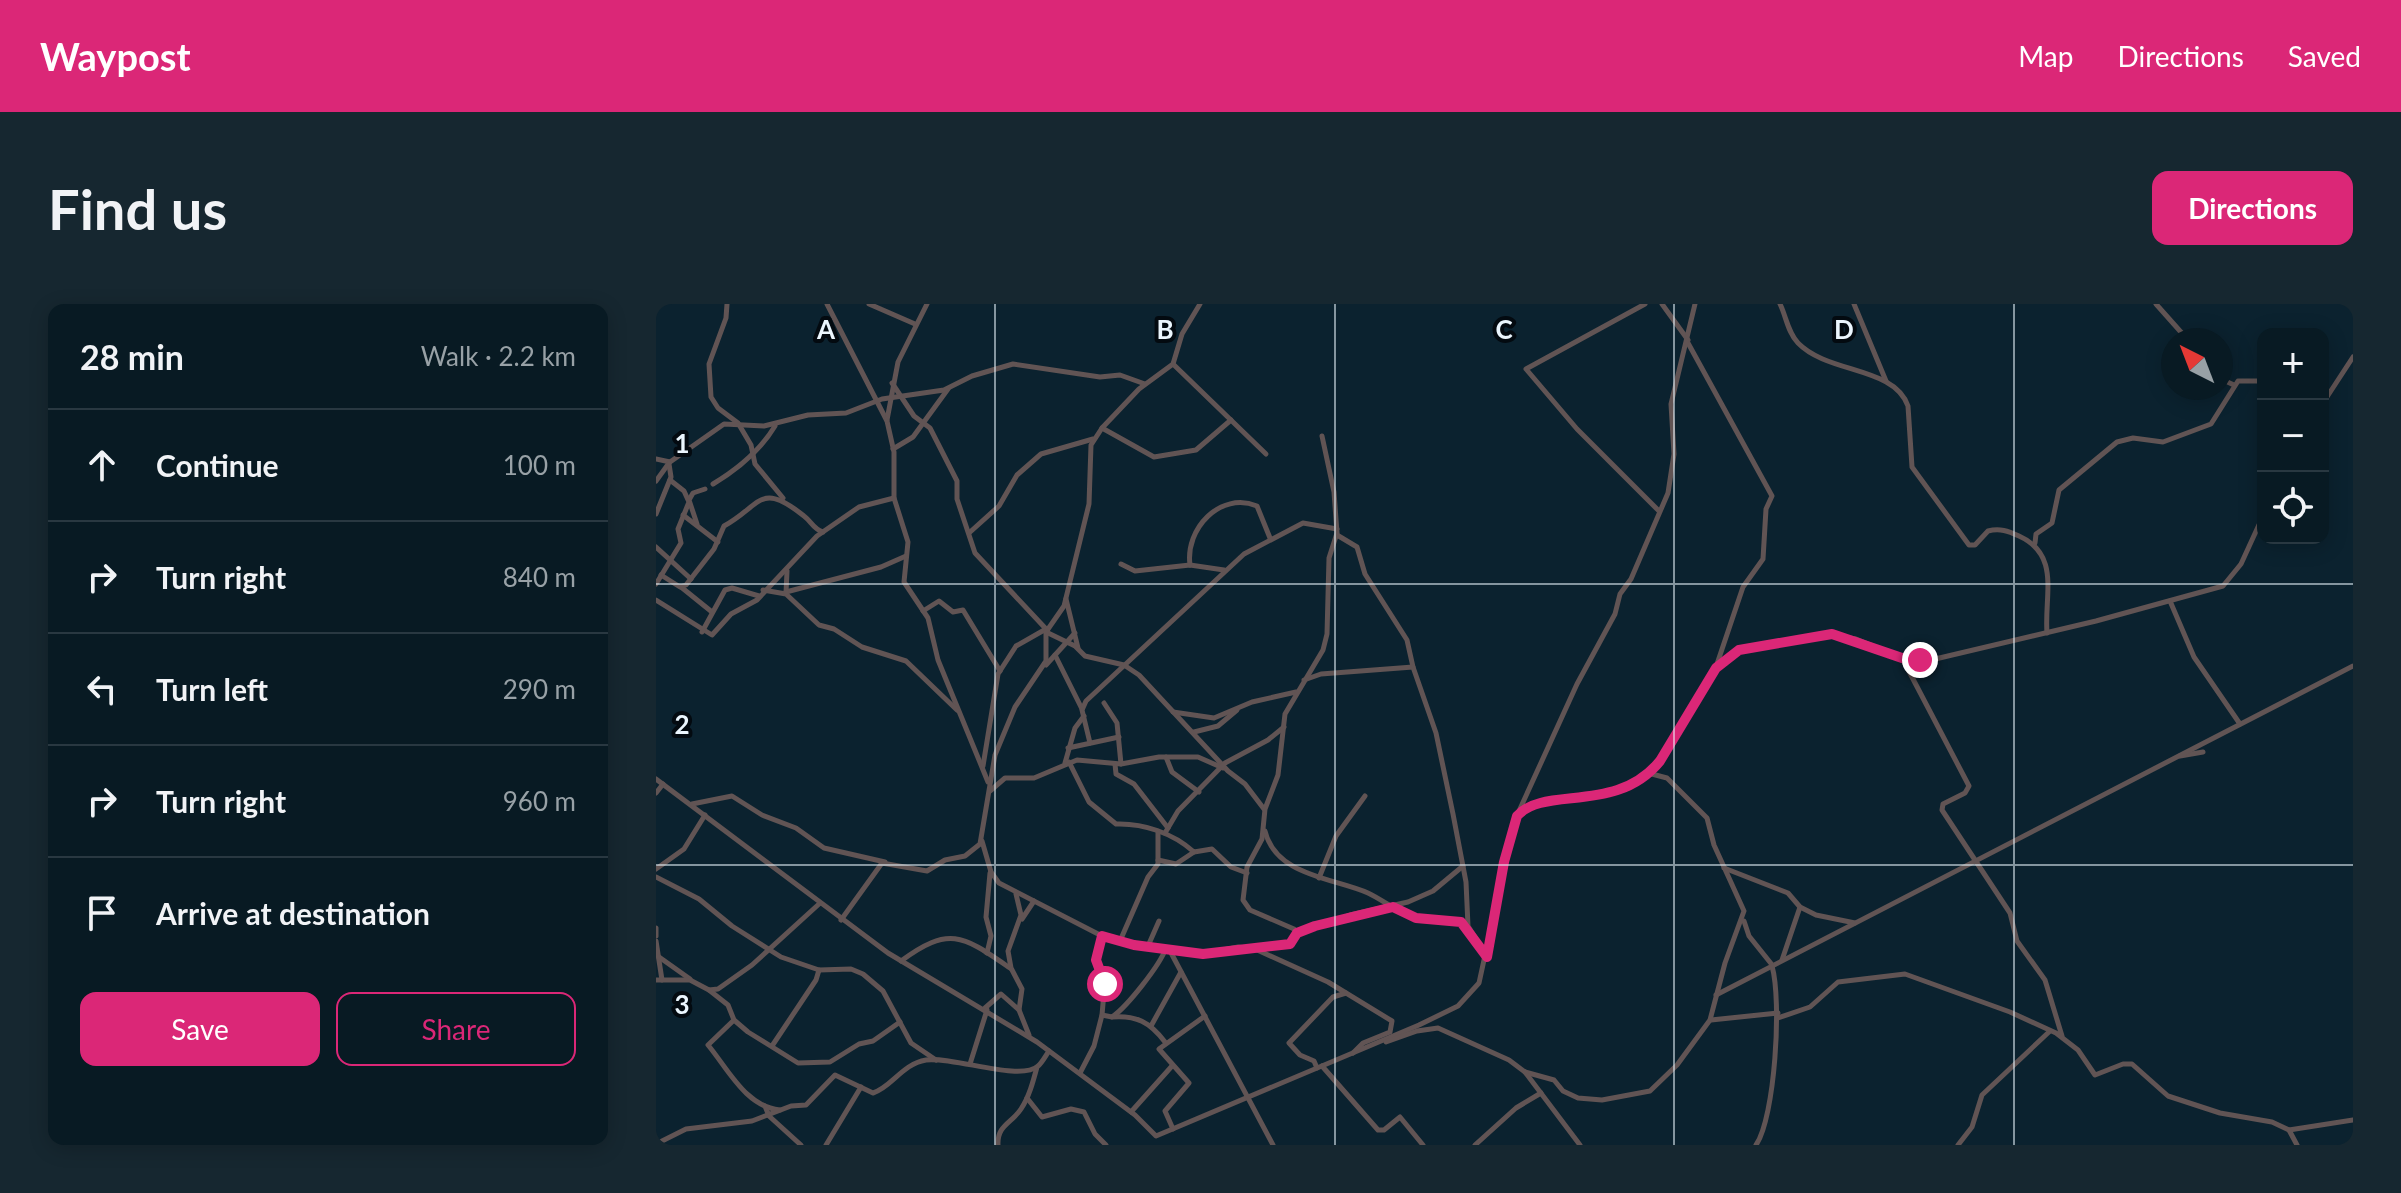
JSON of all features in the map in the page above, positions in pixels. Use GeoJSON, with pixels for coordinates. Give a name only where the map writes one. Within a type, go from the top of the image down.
{"type":"FeatureCollection","features":[{"type":"Feature","properties":{"kind":"street"},"geometry":{"type":"LineString","coordinates":[[727,304],[726,318],[709,364],[710,393],[718,408],[738,423],[765,479],[783,498]]}},
{"type":"Feature","properties":{"kind":"street"},"geometry":{"type":"LineString","coordinates":[[827,304],[887,421],[893,449],[894,498],[906,535],[904,582],[923,611],[938,660],[983,767],[989,792],[982,839],[991,872],[999,883],[1102,936],[1203,954],[1238,947],[1255,949],[1290,944],[1297,933],[1350,915],[1393,907],[1430,893],[1463,866]]}},
{"type":"Feature","properties":{"kind":"street"},"geometry":{"type":"LineString","coordinates":[[869,304],[915,324]]}},
{"type":"Feature","properties":{"kind":"street"},"geometry":{"type":"LineString","coordinates":[[887,421],[892,383],[915,324],[927,304]]}},
{"type":"Feature","properties":{"kind":"street"},"geometry":{"type":"LineString","coordinates":[[983,767],[1000,671],[1016,646],[1046,630],[1063,610],[1089,504],[1090,451],[1094,439],[1145,384],[1173,364],[1182,334],[1200,304]]}},
{"type":"Feature","properties":{"kind":"street"},"geometry":{"type":"LineString","coordinates":[[1645,304],[1526,369],[1577,429],[1659,511]]}},
{"type":"Feature","properties":{"kind":"street"},"geometry":{"type":"LineString","coordinates":[[1521,812],[1542,803],[1601,797],[1648,773],[1660,761],[1716,668],[1743,587],[1763,559],[1766,509],[1772,496],[1688,342],[1685,331],[1662,304]]}},
{"type":"Feature","properties":{"kind":"street"},"geometry":{"type":"LineString","coordinates":[[1366,1048],[1458,1006],[1479,983],[1514,822],[1577,684],[1615,614],[1620,594],[1631,579],[1671,481],[1675,444],[1671,404],[1695,304]]}},
{"type":"Feature","properties":{"kind":"street"},"geometry":{"type":"LineString","coordinates":[[1780,304],[1794,338],[1805,349],[1831,365],[1857,369],[1886,382],[1906,401],[1913,470],[1969,545],[1974,546],[1986,532],[1995,529],[2008,530],[2035,544],[2043,554],[2048,569],[2047,633]]}},
{"type":"Feature","properties":{"kind":"street"},"geometry":{"type":"LineString","coordinates":[[1854,304],[1886,382]]}},
{"type":"Feature","properties":{"kind":"street"},"geometry":{"type":"LineString","coordinates":[[2156,304],[2177,328]]}},
{"type":"Feature","properties":{"kind":"street"},"geometry":{"type":"LineString","coordinates":[[2325,400],[2353,357]]}},
{"type":"Feature","properties":{"kind":"street"},"geometry":{"type":"LineString","coordinates":[[656,481],[669,463],[718,426],[738,423],[775,425],[808,415],[846,413],[878,400],[949,388],[972,376],[1024,364],[1100,377],[1120,375],[1145,384]]}},
{"type":"Feature","properties":{"kind":"street"},"geometry":{"type":"LineString","coordinates":[[1173,364],[1266,454]]}},
{"type":"Feature","properties":{"kind":"street"},"geometry":{"type":"LineString","coordinates":[[2035,544],[2036,534],[2052,523],[2056,495],[2075,475],[2124,440],[2163,442],[2207,426],[2220,415],[2234,385],[2242,379],[2257,380]]}},
{"type":"Feature","properties":{"kind":"street"},"geometry":{"type":"LineString","coordinates":[[892,383],[899,396],[930,428],[957,481],[957,499],[979,558],[1046,630],[1086,656],[1124,665],[1151,686],[1265,809]]}},
{"type":"Feature","properties":{"kind":"street"},"geometry":{"type":"LineString","coordinates":[[893,449],[913,437],[949,388]]}},
{"type":"Feature","properties":{"kind":"street"},"geometry":{"type":"LineString","coordinates":[[1102,428],[1159,458],[1196,450],[1231,420]]}},
{"type":"Feature","properties":{"kind":"street"},"geometry":{"type":"LineString","coordinates":[[713,484],[753,454],[775,425]]}},
{"type":"Feature","properties":{"kind":"street"},"geometry":{"type":"LineString","coordinates":[[1297,933],[1247,908],[1243,898],[1247,873],[1264,826],[1265,809],[1276,781],[1285,714],[1326,643],[1329,558],[1337,532],[1334,492],[1322,436]]}},
{"type":"Feature","properties":{"kind":"street"},"geometry":{"type":"LineString","coordinates":[[969,533],[999,506],[1017,475],[1041,454],[1094,439]]}},
{"type":"Feature","properties":{"kind":"street"},"geometry":{"type":"LineString","coordinates":[[656,459],[669,463]]}},
{"type":"Feature","properties":{"kind":"street"},"geometry":{"type":"LineString","coordinates":[[656,514],[670,480],[669,463]]}},
{"type":"Feature","properties":{"kind":"street"},"geometry":{"type":"LineString","coordinates":[[670,480],[689,500],[697,524]]}},
{"type":"Feature","properties":{"kind":"street"},"geometry":{"type":"LineString","coordinates":[[656,584],[681,543],[678,529],[689,500],[693,493],[705,489]]}},
{"type":"Feature","properties":{"kind":"street"},"geometry":{"type":"LineString","coordinates":[[680,587],[691,579],[718,542],[726,525],[735,522],[749,506],[772,497],[781,498],[823,532]]}},
{"type":"Feature","properties":{"kind":"street"},"geometry":{"type":"LineString","coordinates":[[656,600],[702,632],[714,634],[731,614],[762,593],[787,570],[823,532],[859,507],[894,498]]}},
{"type":"Feature","properties":{"kind":"street"},"geometry":{"type":"LineString","coordinates":[[1190,565],[1190,547],[1211,512],[1222,504],[1234,501],[1257,506],[1270,538]]}},
{"type":"Feature","properties":{"kind":"street"},"geometry":{"type":"LineString","coordinates":[[683,515],[718,542]]}},
{"type":"Feature","properties":{"kind":"street"},"geometry":{"type":"LineString","coordinates":[[1194,852],[1179,838],[1126,822],[1117,824],[1095,809],[1067,763],[1068,748],[1086,701],[1225,570],[1270,538],[1306,522],[1337,532],[1357,547],[1365,574],[1407,640],[1413,668],[1436,733],[1463,866],[1468,926],[1487,957]]}},
{"type":"Feature","properties":{"kind":"street"},"geometry":{"type":"LineString","coordinates":[[1716,668],[1739,650],[1826,634],[1856,639],[1902,658],[1946,657],[2047,633],[2227,583],[2241,564],[2257,529]]}},
{"type":"Feature","properties":{"kind":"street"},"geometry":{"type":"LineString","coordinates":[[656,547],[691,579]]}},
{"type":"Feature","properties":{"kind":"street"},"geometry":{"type":"LineString","coordinates":[[702,632],[728,589],[786,593],[881,567],[907,556]]}},
{"type":"Feature","properties":{"kind":"street"},"geometry":{"type":"LineString","coordinates":[[1121,564],[1135,571],[1190,565],[1225,570]]}},
{"type":"Feature","properties":{"kind":"street"},"geometry":{"type":"LineString","coordinates":[[787,570],[786,593],[819,625],[834,629],[862,647],[906,661],[948,698],[961,715]]}},
{"type":"Feature","properties":{"kind":"street"},"geometry":{"type":"LineString","coordinates":[[661,575],[712,612]]}},
{"type":"Feature","properties":{"kind":"street"},"geometry":{"type":"LineString","coordinates":[[1065,598],[1078,649]]}},
{"type":"Feature","properties":{"kind":"street"},"geometry":{"type":"LineString","coordinates":[[923,611],[939,601],[953,612],[963,610],[1000,671]]}},
{"type":"Feature","properties":{"kind":"street"},"geometry":{"type":"LineString","coordinates":[[2170,601],[2194,657],[2240,724]]}},
{"type":"Feature","properties":{"kind":"street"},"geometry":{"type":"LineString","coordinates":[[1039,673],[1047,657],[1046,630]]}},
{"type":"Feature","properties":{"kind":"street"},"geometry":{"type":"LineString","coordinates":[[988,783],[995,755],[1015,707],[1039,673],[1075,633]]}},
{"type":"Feature","properties":{"kind":"street"},"geometry":{"type":"LineString","coordinates":[[1055,655],[1083,713],[1090,743]]}},
{"type":"Feature","properties":{"kind":"street"},"geometry":{"type":"LineString","coordinates":[[1902,658],[1969,786],[1965,793],[1942,808],[2010,913],[2017,941],[2045,980],[2062,1037]]}},
{"type":"Feature","properties":{"kind":"street"},"geometry":{"type":"LineString","coordinates":[[1303,681],[1321,674],[1401,665],[1413,668]]}},
{"type":"Feature","properties":{"kind":"street"},"geometry":{"type":"LineString","coordinates":[[1716,995],[2353,666]]}},
{"type":"Feature","properties":{"kind":"street"},"geometry":{"type":"LineString","coordinates":[[1173,712],[1211,719],[1258,700],[1297,692]]}},
{"type":"Feature","properties":{"kind":"street"},"geometry":{"type":"LineString","coordinates":[[1104,703],[1117,723],[1118,764],[1115,773],[1134,784],[1164,832]]}},
{"type":"Feature","properties":{"kind":"street"},"geometry":{"type":"LineString","coordinates":[[1193,732],[1218,726],[1239,708]]}},
{"type":"Feature","properties":{"kind":"street"},"geometry":{"type":"LineString","coordinates":[[1120,941],[1158,860],[1164,832],[1178,811],[1224,768],[1284,726]]}},
{"type":"Feature","properties":{"kind":"street"},"geometry":{"type":"LineString","coordinates":[[1068,748],[1119,737]]}},
{"type":"Feature","properties":{"kind":"street"},"geometry":{"type":"LineString","coordinates":[[2179,756],[2203,752]]}},
{"type":"Feature","properties":{"kind":"street"},"geometry":{"type":"LineString","coordinates":[[989,792],[1005,778],[1034,778],[1067,763],[1118,764],[1166,757],[1198,757],[1224,768]]}},
{"type":"Feature","properties":{"kind":"street"},"geometry":{"type":"LineString","coordinates":[[1166,757],[1172,772],[1199,792]]}},
{"type":"Feature","properties":{"kind":"street"},"geometry":{"type":"LineString","coordinates":[[1648,773],[1667,778],[1707,818],[1723,868],[1743,907],[1749,936],[1773,966],[1779,993],[1778,1016],[1764,1132],[1756,1145]]}},
{"type":"Feature","properties":{"kind":"street"},"geometry":{"type":"LineString","coordinates":[[656,779],[841,920],[901,961],[1029,1036],[1080,1073],[1131,1112],[1154,1135],[1159,1145]]}},
{"type":"Feature","properties":{"kind":"street"},"geometry":{"type":"LineString","coordinates":[[656,793],[663,784]]}},
{"type":"Feature","properties":{"kind":"street"},"geometry":{"type":"LineString","coordinates":[[691,804],[732,796],[762,815],[796,828],[827,849],[862,854],[927,871],[945,860],[969,854],[982,839]]}},
{"type":"Feature","properties":{"kind":"street"},"geometry":{"type":"LineString","coordinates":[[1319,878],[1336,836],[1365,796]]}},
{"type":"Feature","properties":{"kind":"street"},"geometry":{"type":"LineString","coordinates":[[656,869],[684,849],[705,815]]}},
{"type":"Feature","properties":{"kind":"street"},"geometry":{"type":"LineString","coordinates":[[1264,826],[1269,842],[1282,857],[1319,878],[1356,888],[1416,918],[1458,921],[1468,926]]}},
{"type":"Feature","properties":{"kind":"street"},"geometry":{"type":"LineString","coordinates":[[1158,860],[1176,864],[1194,852],[1213,850],[1231,867],[1247,873]]}},
{"type":"Feature","properties":{"kind":"street"},"geometry":{"type":"LineString","coordinates":[[841,920],[874,871],[885,862]]}},
{"type":"Feature","properties":{"kind":"street"},"geometry":{"type":"LineString","coordinates":[[1723,868],[1788,893],[1800,907],[1816,915],[1856,923]]}},
{"type":"Feature","properties":{"kind":"street"},"geometry":{"type":"LineString","coordinates":[[987,953],[991,936],[986,917],[991,872]]}},
{"type":"Feature","properties":{"kind":"street"},"geometry":{"type":"LineString","coordinates":[[656,877],[704,902],[767,950],[819,970],[851,969],[863,974],[880,987],[916,1047],[938,1061]]}},
{"type":"Feature","properties":{"kind":"street"},"geometry":{"type":"LineString","coordinates":[[1016,894],[1021,908],[1019,923]]}},
{"type":"Feature","properties":{"kind":"street"},"geometry":{"type":"LineString","coordinates":[[1019,1010],[1022,989],[1011,968],[1008,944],[1034,901]]}},
{"type":"Feature","properties":{"kind":"street"},"geometry":{"type":"LineString","coordinates":[[709,990],[718,989],[742,973],[819,904]]}},
{"type":"Feature","properties":{"kind":"street"},"geometry":{"type":"LineString","coordinates":[[1782,961],[1800,907]]}},
{"type":"Feature","properties":{"kind":"street"},"geometry":{"type":"LineString","coordinates":[[1525,1072],[1554,1080],[1566,1093],[1586,1100],[1648,1092],[1677,1065],[1710,1020],[1744,918]]}},
{"type":"Feature","properties":{"kind":"street"},"geometry":{"type":"LineString","coordinates":[[1148,946],[1159,921]]}},
{"type":"Feature","properties":{"kind":"street"},"geometry":{"type":"LineString","coordinates":[[656,928],[659,980],[690,980]]}},
{"type":"Feature","properties":{"kind":"street"},"geometry":{"type":"LineString","coordinates":[[1080,1073],[1094,1046],[1102,1015],[1105,981],[1096,960],[1102,936]]}},
{"type":"Feature","properties":{"kind":"street"},"geometry":{"type":"LineString","coordinates":[[901,961],[918,948],[949,937],[965,938],[1011,968]]}},
{"type":"Feature","properties":{"kind":"street"},"geometry":{"type":"LineString","coordinates":[[1167,948],[1273,1145]]}},
{"type":"Feature","properties":{"kind":"street"},"geometry":{"type":"LineString","coordinates":[[1112,1017],[1131,1001],[1167,948]]}},
{"type":"Feature","properties":{"kind":"street"},"geometry":{"type":"LineString","coordinates":[[1255,949],[1347,993],[1394,1024],[1390,1032],[1360,1044],[1352,1053]]}},
{"type":"Feature","properties":{"kind":"street"},"geometry":{"type":"LineString","coordinates":[[659,957],[728,1005],[734,1020],[759,1041],[798,1063],[830,1062],[859,1044],[873,1041],[900,1022]]}},
{"type":"Feature","properties":{"kind":"street"},"geometry":{"type":"LineString","coordinates":[[772,1046],[816,980],[819,970]]}},
{"type":"Feature","properties":{"kind":"street"},"geometry":{"type":"LineString","coordinates":[[1151,1026],[1181,972]]}},
{"type":"Feature","properties":{"kind":"street"},"geometry":{"type":"LineString","coordinates":[[1710,1020],[1778,1016],[1810,1007],[1838,982],[1901,974],[1967,995],[2050,1030],[2082,1055],[2095,1075],[2132,1064],[2168,1096],[2220,1113],[2272,1122],[2289,1130],[2353,1120]]}},
{"type":"Feature","properties":{"kind":"street"},"geometry":{"type":"LineString","coordinates":[[1347,993],[1334,996],[1289,1043],[1300,1055],[1314,1061],[1378,1130],[1384,1130],[1399,1117],[1423,1145]]}},
{"type":"Feature","properties":{"kind":"street"},"geometry":{"type":"LineString","coordinates":[[970,1064],[986,1009],[1001,994],[1019,1010],[1029,1036]]}},
{"type":"Feature","properties":{"kind":"street"},"geometry":{"type":"LineString","coordinates":[[1102,1015],[1127,1015],[1151,1026],[1165,1042]]}},
{"type":"Feature","properties":{"kind":"street"},"geometry":{"type":"LineString","coordinates":[[1173,1129],[1165,1111],[1189,1084],[1160,1052],[1165,1042],[1205,1016]]}},
{"type":"Feature","properties":{"kind":"street"},"geometry":{"type":"LineString","coordinates":[[734,1020],[708,1045],[731,1071],[742,1092],[765,1106],[783,1110]]}},
{"type":"Feature","properties":{"kind":"street"},"geometry":{"type":"LineString","coordinates":[[1154,1135],[1352,1053],[1438,1028],[1509,1060],[1525,1072],[1580,1145]]}},
{"type":"Feature","properties":{"kind":"street"},"geometry":{"type":"LineString","coordinates":[[1958,1145],[1972,1127],[1982,1095],[2050,1030]]}},
{"type":"Feature","properties":{"kind":"street"},"geometry":{"type":"LineString","coordinates":[[998,1145],[1001,1129],[1018,1114],[1037,1067],[1049,1051]]}},
{"type":"Feature","properties":{"kind":"street"},"geometry":{"type":"LineString","coordinates":[[656,1133],[659,1142],[686,1129],[769,1116],[808,1104],[835,1075],[878,1092],[902,1070],[923,1061],[1021,1072],[1037,1067]]}},
{"type":"Feature","properties":{"kind":"street"},"geometry":{"type":"LineString","coordinates":[[1131,1112],[1172,1066]]}},
{"type":"Feature","properties":{"kind":"street"},"geometry":{"type":"LineString","coordinates":[[826,1145],[861,1087]]}},
{"type":"Feature","properties":{"kind":"street"},"geometry":{"type":"LineString","coordinates":[[1475,1145],[1516,1108],[1541,1093]]}},
{"type":"Feature","properties":{"kind":"street"},"geometry":{"type":"LineString","coordinates":[[1027,1098],[1034,1111],[1044,1117],[1071,1109],[1084,1112],[1105,1144]]}},
{"type":"Feature","properties":{"kind":"street"},"geometry":{"type":"LineString","coordinates":[[765,1106],[769,1116],[801,1145]]}},
{"type":"Feature","properties":{"kind":"street"},"geometry":{"type":"LineString","coordinates":[[2289,1130],[2297,1145]]}},
{"type":"Feature","properties":{"kind":"route"},"geometry":{"type":"LineString","coordinates":[[1105,984],[1096,960],[1102,936],[1134,945],[1203,954],[1238,947],[1275,948],[1290,944],[1296,940],[1297,933],[1315,926],[1357,913],[1393,907],[1416,918],[1441,923],[1461,922],[1468,926],[1487,957],[1504,862],[1517,816],[1533,805],[1601,797],[1648,773],[1660,761],[1716,668],[1731,654],[1758,644],[1832,634],[1856,639],[1902,658],[1920,660]]}}]}
